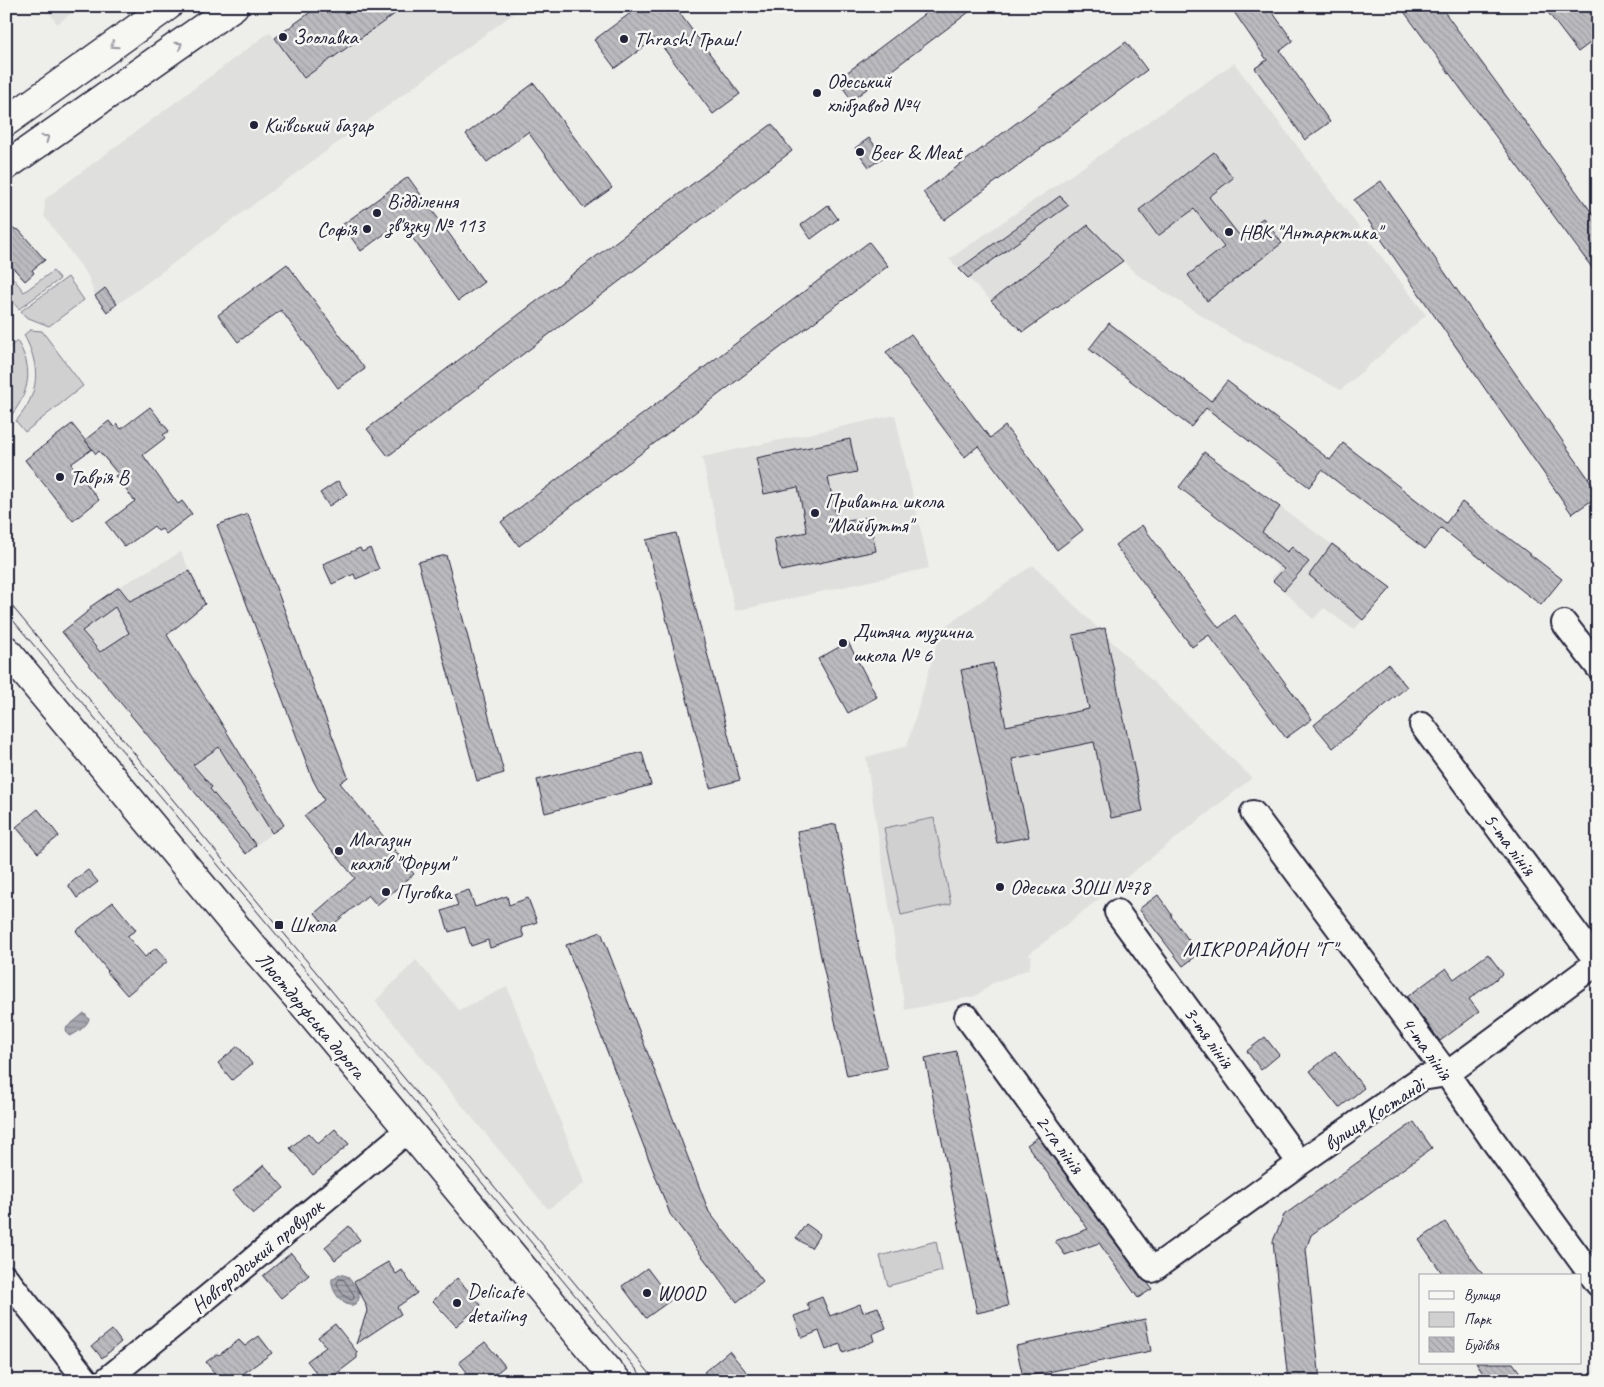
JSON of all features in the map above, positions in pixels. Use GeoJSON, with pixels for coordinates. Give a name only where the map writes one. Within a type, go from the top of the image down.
{"type":"FeatureCollection","features":[{"type":"Feature","properties":{"kind":"main road"},"geometry":{"type":"LineString","coordinates":[[6,122],[168,6]]}},
{"type":"Feature","properties":{"kind":"main road"},"geometry":{"type":"LineString","coordinates":[[6,166],[234,6]]}},
{"type":"Feature","properties":{"kind":"main road","name":"Люстдорфська дорога"},"geometry":{"type":"LineString","coordinates":[[6,650],[617,1381]]}},
{"type":"Feature","properties":{"kind":"street"},"geometry":{"type":"LineString","coordinates":[[1564,623],[1598,668]]}},
{"type":"Feature","properties":{"kind":"street","name":"5-та лінія"},"geometry":{"type":"LineString","coordinates":[[1422,725],[1598,962]]}},
{"type":"Feature","properties":{"kind":"street","name":"4-та лінія"},"geometry":{"type":"LineString","coordinates":[[1253,813],[1447,1074],[1598,1284]]}},
{"type":"Feature","properties":{"kind":"street","name":"3-тя лінія"},"geometry":{"type":"LineString","coordinates":[[1117,912],[1300,1163]]}},
{"type":"Feature","properties":{"kind":"street","name":"вулиця Костанді"},"geometry":{"type":"LineString","coordinates":[[1152,1270],[1422,1078],[1447,1074],[1598,962]]}},
{"type":"Feature","properties":{"kind":"street","name":"2-га лінія"},"geometry":{"type":"LineString","coordinates":[[967,1017],[1152,1270]]}},
{"type":"Feature","properties":{"kind":"street","name":"Новгородський провулок"},"geometry":{"type":"LineString","coordinates":[[105,1381],[408,1130]]}},
{"type":"Feature","properties":{"kind":"street"},"geometry":{"type":"LineString","coordinates":[[6,1278],[87,1381]]}},
{"type":"Feature","properties":{"kind":"shaded area"},"geometry":{"type":"Polygon","coordinates":[[[45,6],[82,6],[57,24],[45,6]]]}},
{"type":"Feature","properties":{"kind":"shaded area","name":"Київський базар"},"geometry":{"type":"Polygon","coordinates":[[[406,6],[524,6],[107,312],[95,296],[88,276],[44,216],[45,199],[270,32],[304,78],[406,6]]]}},
{"type":"Feature","properties":{"kind":"shaded area","name":"НВК \"Антарктика\""},"geometry":{"type":"Polygon","coordinates":[[[1234,63],[1426,315],[1341,390],[1229,333],[1136,274],[1123,261],[1023,332],[949,259],[1234,63]]]}},
{"type":"Feature","properties":{"kind":"shaded area","name":"Приватна школа \"Майбуття\""},"geometry":{"type":"Polygon","coordinates":[[[895,415],[929,568],[735,611],[702,457],[895,415]]]}},
{"type":"Feature","properties":{"kind":"shaded area"},"geometry":{"type":"Polygon","coordinates":[[[1204,452],[1391,587],[1354,630],[1324,608],[1313,619],[1273,581],[1272,578],[1279,569],[1189,475],[1204,452]]]}},
{"type":"Feature","properties":{"kind":"shaded area"},"geometry":{"type":"Polygon","coordinates":[[[181,552],[205,604],[167,635],[284,825],[246,853],[75,622],[90,607],[119,587],[181,552]]]}},
{"type":"Feature","properties":{"kind":"shaded area","name":"Одеська ЗОШ №78"},"geometry":{"type":"Polygon","coordinates":[[[1033,565],[1252,778],[1028,955],[1032,956],[1029,969],[991,984],[976,996],[905,1010],[866,757],[907,746],[941,629],[1033,565]]]}},
{"type":"Feature","properties":{"kind":"shaded area"},"geometry":{"type":"Polygon","coordinates":[[[416,960],[459,1010],[507,987],[585,1183],[548,1209],[375,1001],[416,960]]]}},
{"type":"Feature","properties":{"kind":"green space"},"geometry":{"type":"Polygon","coordinates":[[[53,271],[60,279],[19,309],[6,295],[6,282],[13,278],[24,292],[53,271]]]}},
{"type":"Feature","properties":{"kind":"green space"},"geometry":{"type":"Polygon","coordinates":[[[68,277],[84,300],[49,326],[26,317],[21,311],[68,277]]]}},
{"type":"Feature","properties":{"kind":"green space"},"geometry":{"type":"Polygon","coordinates":[[[30,330],[42,331],[83,386],[25,432],[16,421],[24,411],[34,390],[35,369],[33,358],[24,335],[30,330]]]}},
{"type":"Feature","properties":{"kind":"green space"},"geometry":{"type":"Polygon","coordinates":[[[17,341],[26,361],[28,379],[22,398],[11,416],[6,410],[6,350],[17,341]]]}},
{"type":"Feature","properties":{"kind":"green space"},"geometry":{"type":"Polygon","coordinates":[[[934,818],[951,904],[901,915],[884,828],[934,818]]]}},
{"type":"Feature","properties":{"kind":"green space"},"geometry":{"type":"Polygon","coordinates":[[[936,1241],[942,1271],[888,1286],[880,1256],[936,1241]]]}},
{"type":"Feature","properties":{"kind":"water"},"geometry":{"type":"Polygon","coordinates":[[[84,1013],[89,1019],[86,1024],[73,1035],[67,1034],[66,1028],[84,1013]]]}},
{"type":"Feature","properties":{"kind":"water"},"geometry":{"type":"Polygon","coordinates":[[[339,1274],[347,1276],[357,1289],[359,1297],[353,1305],[346,1304],[334,1291],[332,1279],[339,1274]]]}},
{"type":"Feature","properties":{"kind":"building"},"geometry":{"type":"Polygon","coordinates":[[[319,6],[406,6],[304,78],[275,38],[319,6]]]}},
{"type":"Feature","properties":{"kind":"building"},"geometry":{"type":"Polygon","coordinates":[[[640,6],[674,6],[740,94],[713,114],[656,38],[615,68],[594,40],[640,6]]]}},
{"type":"Feature","properties":{"kind":"building"},"geometry":{"type":"Polygon","coordinates":[[[935,6],[977,6],[852,100],[837,80],[935,6]]]}},
{"type":"Feature","properties":{"kind":"building"},"geometry":{"type":"Polygon","coordinates":[[[1242,6],[1268,6],[1293,41],[1280,51],[1330,122],[1305,140],[1255,68],[1267,60],[1234,12],[1242,6]]]}},
{"type":"Feature","properties":{"kind":"building"},"geometry":{"type":"Polygon","coordinates":[[[1400,6],[1440,6],[1598,221],[1598,276],[1400,6]]]}},
{"type":"Feature","properties":{"kind":"building"},"geometry":{"type":"Polygon","coordinates":[[[1543,6],[1598,6],[1598,37],[1578,52],[1543,6]]]}},
{"type":"Feature","properties":{"kind":"building"},"geometry":{"type":"Polygon","coordinates":[[[1126,42],[1147,70],[944,220],[923,192],[1126,42]]]}},
{"type":"Feature","properties":{"kind":"building"},"geometry":{"type":"Polygon","coordinates":[[[534,83],[612,188],[584,208],[528,132],[487,162],[466,134],[534,83]]]}},
{"type":"Feature","properties":{"kind":"building"},"geometry":{"type":"Polygon","coordinates":[[[772,124],[792,151],[388,456],[367,429],[772,124]]]}},
{"type":"Feature","properties":{"kind":"building"},"geometry":{"type":"Polygon","coordinates":[[[869,138],[884,157],[869,167],[855,148],[869,138]]]}},
{"type":"Feature","properties":{"kind":"building"},"geometry":{"type":"Polygon","coordinates":[[[1214,152],[1233,178],[1209,197],[1239,235],[1263,218],[1282,243],[1207,301],[1188,275],[1224,247],[1194,209],[1158,236],[1139,210],[1214,152]]]}},
{"type":"Feature","properties":{"kind":"building"},"geometry":{"type":"Polygon","coordinates":[[[408,177],[484,282],[458,301],[401,222],[361,251],[342,225],[408,177]]]}},
{"type":"Feature","properties":{"kind":"building"},"geometry":{"type":"Polygon","coordinates":[[[1381,181],[1598,492],[1598,496],[1572,514],[1354,200],[1381,181]]]}},
{"type":"Feature","properties":{"kind":"building"},"geometry":{"type":"Polygon","coordinates":[[[1060,196],[1069,205],[968,278],[959,269],[1060,196]]]}},
{"type":"Feature","properties":{"kind":"building"},"geometry":{"type":"Polygon","coordinates":[[[828,205],[838,219],[811,239],[801,225],[828,205]]]}},
{"type":"Feature","properties":{"kind":"building"},"geometry":{"type":"Polygon","coordinates":[[[1088,225],[1123,261],[1023,332],[991,301],[1088,225]]]}},
{"type":"Feature","properties":{"kind":"building"},"geometry":{"type":"Polygon","coordinates":[[[6,227],[19,230],[45,260],[32,270],[34,273],[25,281],[6,260],[6,227]]]}},
{"type":"Feature","properties":{"kind":"building"},"geometry":{"type":"Polygon","coordinates":[[[869,242],[888,266],[519,546],[501,522],[869,242]]]}},
{"type":"Feature","properties":{"kind":"building"},"geometry":{"type":"Polygon","coordinates":[[[287,264],[365,369],[338,388],[281,310],[238,342],[218,315],[287,264]]]}},
{"type":"Feature","properties":{"kind":"building"},"geometry":{"type":"Polygon","coordinates":[[[105,288],[117,304],[107,312],[95,296],[105,288]]]}},
{"type":"Feature","properties":{"kind":"building"},"geometry":{"type":"Polygon","coordinates":[[[1109,323],[1211,401],[1227,381],[1330,460],[1343,443],[1446,523],[1462,502],[1562,579],[1541,605],[1441,528],[1425,549],[1322,470],[1309,487],[1206,408],[1191,427],[1089,349],[1109,323]]]}},
{"type":"Feature","properties":{"kind":"building"},"geometry":{"type":"Polygon","coordinates":[[[911,334],[990,438],[1005,426],[1083,530],[1057,550],[978,446],[965,457],[886,352],[911,334]]]}},
{"type":"Feature","properties":{"kind":"building"},"geometry":{"type":"Polygon","coordinates":[[[150,407],[169,431],[163,435],[165,438],[143,455],[178,504],[182,501],[192,514],[166,534],[162,529],[158,531],[154,526],[125,547],[106,523],[135,501],[115,476],[118,474],[99,451],[96,454],[85,440],[109,421],[114,427],[117,424],[121,429],[150,407]]]}},
{"type":"Feature","properties":{"kind":"building","name":"Таврія В"},"geometry":{"type":"Polygon","coordinates":[[[72,424],[92,449],[71,464],[99,500],[73,521],[25,460],[72,424]]]}},
{"type":"Feature","properties":{"kind":"building"},"geometry":{"type":"Polygon","coordinates":[[[850,439],[857,472],[828,478],[838,523],[869,517],[876,551],[781,571],[774,539],[807,532],[798,487],[764,494],[756,458],[850,439]]]}},
{"type":"Feature","properties":{"kind":"building"},"geometry":{"type":"Polygon","coordinates":[[[1204,452],[1280,507],[1262,532],[1287,552],[1292,547],[1309,562],[1284,590],[1273,581],[1284,569],[1179,487],[1198,463],[1204,452]]]}},
{"type":"Feature","properties":{"kind":"building"},"geometry":{"type":"Polygon","coordinates":[[[338,481],[347,494],[329,506],[320,493],[338,481]]]}},
{"type":"Feature","properties":{"kind":"building"},"geometry":{"type":"Polygon","coordinates":[[[248,514],[348,777],[340,783],[414,874],[377,905],[368,895],[328,929],[315,913],[355,878],[304,816],[324,800],[313,780],[217,525],[248,514]]]}},
{"type":"Feature","properties":{"kind":"building"},"geometry":{"type":"Polygon","coordinates":[[[1142,525],[1219,628],[1235,615],[1312,719],[1286,738],[1209,635],[1192,647],[1115,545],[1142,525]]]}},
{"type":"Feature","properties":{"kind":"building"},"geometry":{"type":"Polygon","coordinates":[[[676,533],[740,780],[710,788],[646,540],[676,533]]]}},
{"type":"Feature","properties":{"kind":"building"},"geometry":{"type":"Polygon","coordinates":[[[1332,544],[1391,588],[1363,620],[1309,575],[1332,544]]]}},
{"type":"Feature","properties":{"kind":"building"},"geometry":{"type":"Polygon","coordinates":[[[360,548],[362,552],[370,548],[379,569],[356,579],[354,574],[332,584],[323,564],[360,548]]]}},
{"type":"Feature","properties":{"kind":"building"},"geometry":{"type":"Polygon","coordinates":[[[446,555],[504,773],[477,781],[418,562],[446,555]]]}},
{"type":"Feature","properties":{"kind":"building"},"geometry":{"type":"Polygon","coordinates":[[[190,571],[205,604],[167,635],[284,825],[272,833],[219,747],[193,765],[256,845],[246,854],[62,632],[91,609],[90,607],[119,587],[130,601],[190,571]],[[115,607],[82,631],[100,652],[129,633],[115,607]]]}},
{"type":"Feature","properties":{"kind":"building"},"geometry":{"type":"Polygon","coordinates":[[[1105,628],[1143,811],[1111,818],[1094,742],[1012,759],[1029,837],[997,843],[961,670],[993,663],[1006,726],[1089,709],[1073,635],[1105,628]]]}},
{"type":"Feature","properties":{"kind":"building"},"geometry":{"type":"Polygon","coordinates":[[[848,642],[877,697],[848,713],[818,659],[848,642]]]}},
{"type":"Feature","properties":{"kind":"building"},"geometry":{"type":"Polygon","coordinates":[[[1388,664],[1407,687],[1333,748],[1314,725],[1388,664]]]}},
{"type":"Feature","properties":{"kind":"building"},"geometry":{"type":"Polygon","coordinates":[[[642,752],[651,785],[545,813],[537,780],[642,752]]]}},
{"type":"Feature","properties":{"kind":"building"},"geometry":{"type":"Polygon","coordinates":[[[38,809],[59,836],[38,853],[16,827],[38,809]]]}},
{"type":"Feature","properties":{"kind":"building"},"geometry":{"type":"Polygon","coordinates":[[[836,824],[859,944],[887,1068],[847,1076],[820,952],[797,831],[836,824]]]}},
{"type":"Feature","properties":{"kind":"building"},"geometry":{"type":"Polygon","coordinates":[[[88,870],[98,882],[77,898],[68,885],[88,870]]]}},
{"type":"Feature","properties":{"kind":"building"},"geometry":{"type":"Polygon","coordinates":[[[469,890],[475,907],[507,896],[509,905],[528,898],[537,922],[521,928],[524,937],[490,948],[488,940],[471,946],[465,927],[449,932],[442,911],[458,905],[454,895],[469,890]]]}},
{"type":"Feature","properties":{"kind":"building"},"geometry":{"type":"Polygon","coordinates":[[[1158,895],[1199,954],[1183,966],[1139,909],[1158,895]]]}},
{"type":"Feature","properties":{"kind":"building"},"geometry":{"type":"Polygon","coordinates":[[[113,902],[136,930],[127,936],[145,957],[156,948],[168,961],[127,995],[76,931],[113,902]]]}},
{"type":"Feature","properties":{"kind":"building"},"geometry":{"type":"Polygon","coordinates":[[[601,932],[709,1212],[763,1281],[737,1302],[670,1214],[566,945],[601,932]]]}},
{"type":"Feature","properties":{"kind":"building"},"geometry":{"type":"Polygon","coordinates":[[[1488,954],[1503,974],[1469,999],[1479,1012],[1440,1041],[1407,997],[1446,968],[1454,979],[1488,954]]]}},
{"type":"Feature","properties":{"kind":"building"},"geometry":{"type":"Polygon","coordinates":[[[1265,1037],[1279,1055],[1261,1070],[1247,1051],[1265,1037]]]}},
{"type":"Feature","properties":{"kind":"building"},"geometry":{"type":"Polygon","coordinates":[[[238,1046],[252,1064],[232,1080],[218,1063],[238,1046]]]}},
{"type":"Feature","properties":{"kind":"building"},"geometry":{"type":"Polygon","coordinates":[[[956,1051],[1008,1306],[977,1313],[925,1058],[956,1051]]]}},
{"type":"Feature","properties":{"kind":"building"},"geometry":{"type":"Polygon","coordinates":[[[1335,1051],[1364,1088],[1339,1108],[1310,1071],[1335,1051]]]}},
{"type":"Feature","properties":{"kind":"building"},"geometry":{"type":"Polygon","coordinates":[[[1414,1122],[1432,1148],[1311,1235],[1306,1249],[1320,1381],[1288,1381],[1273,1241],[1284,1215],[1414,1122]]]}},
{"type":"Feature","properties":{"kind":"building"},"geometry":{"type":"Polygon","coordinates":[[[335,1129],[349,1144],[313,1175],[290,1148],[308,1133],[318,1144],[335,1129]]]}},
{"type":"Feature","properties":{"kind":"building"},"geometry":{"type":"Polygon","coordinates":[[[1038,1137],[1141,1278],[1152,1289],[1138,1298],[1099,1243],[1065,1255],[1055,1241],[1088,1229],[1027,1145],[1038,1137]]]}},
{"type":"Feature","properties":{"kind":"building"},"geometry":{"type":"Polygon","coordinates":[[[264,1165],[284,1188],[253,1214],[233,1191],[264,1165]]]}},
{"type":"Feature","properties":{"kind":"building"},"geometry":{"type":"Polygon","coordinates":[[[1445,1222],[1483,1274],[1443,1274],[1419,1240],[1445,1222]]]}},
{"type":"Feature","properties":{"kind":"building"},"geometry":{"type":"Polygon","coordinates":[[[806,1224],[820,1234],[811,1248],[796,1238],[806,1224]]]}},
{"type":"Feature","properties":{"kind":"building"},"geometry":{"type":"Polygon","coordinates":[[[349,1226],[360,1240],[335,1260],[325,1247],[349,1226]]]}},
{"type":"Feature","properties":{"kind":"building"},"geometry":{"type":"Polygon","coordinates":[[[291,1253],[309,1275],[281,1298],[263,1276],[291,1253]]]}},
{"type":"Feature","properties":{"kind":"building"},"geometry":{"type":"Polygon","coordinates":[[[388,1262],[396,1274],[402,1270],[417,1293],[397,1307],[401,1314],[356,1344],[367,1311],[365,1302],[354,1282],[388,1262]]]}},
{"type":"Feature","properties":{"kind":"building","name":"WOOD"},"geometry":{"type":"Polygon","coordinates":[[[647,1268],[671,1300],[646,1318],[622,1286],[647,1268]]]}},
{"type":"Feature","properties":{"kind":"building","name":"Delicate detailing"},"geometry":{"type":"Polygon","coordinates":[[[457,1278],[481,1305],[456,1326],[433,1301],[457,1278]]]}},
{"type":"Feature","properties":{"kind":"building"},"geometry":{"type":"Polygon","coordinates":[[[822,1297],[830,1316],[860,1304],[863,1312],[878,1307],[886,1328],[872,1334],[874,1341],[843,1353],[840,1344],[826,1350],[819,1331],[802,1338],[794,1316],[810,1310],[807,1303],[822,1297]]]}},
{"type":"Feature","properties":{"kind":"building"},"geometry":{"type":"Polygon","coordinates":[[[1145,1319],[1151,1351],[1023,1377],[1016,1346],[1145,1319]]]}},
{"type":"Feature","properties":{"kind":"building"},"geometry":{"type":"Polygon","coordinates":[[[335,1324],[357,1352],[357,1358],[327,1381],[323,1381],[307,1361],[326,1347],[318,1337],[335,1324]]]}},
{"type":"Feature","properties":{"kind":"building"},"geometry":{"type":"Polygon","coordinates":[[[112,1330],[121,1342],[102,1358],[92,1346],[112,1330]]]}},
{"type":"Feature","properties":{"kind":"building"},"geometry":{"type":"Polygon","coordinates":[[[259,1336],[272,1353],[233,1381],[220,1381],[206,1362],[239,1340],[245,1346],[259,1336]]]}},
{"type":"Feature","properties":{"kind":"building"},"geometry":{"type":"Polygon","coordinates":[[[485,1342],[505,1366],[487,1381],[474,1381],[459,1362],[485,1342]]]}},
{"type":"Feature","properties":{"kind":"building"},"geometry":{"type":"Polygon","coordinates":[[[729,1351],[754,1381],[712,1381],[704,1372],[729,1351]]]}},
{"type":"Feature","properties":{"kind":"building"},"geometry":{"type":"Polygon","coordinates":[[[1477,1364],[1514,1364],[1526,1381],[1488,1381],[1477,1364]]]}},
{"type":"Feature","properties":{"kind":"tram line"},"geometry":{"type":"LineString","coordinates":[[6,599],[656,1381]]}},
{"type":"Feature","properties":{"kind":"tram line"},"geometry":{"type":"LineString","coordinates":[[6,612],[276,934],[646,1381]]}},
{"type":"Feature","properties":{"kind":"place","name":"Зоолавка"},"geometry":{"type":"Point","coordinates":[283,37]}},
{"type":"Feature","properties":{"kind":"place","name":"Thrash! Траш!"},"geometry":{"type":"Point","coordinates":[624,39]}},
{"type":"Feature","properties":{"kind":"place","name":"Одеський хлібзавод №4"},"geometry":{"type":"Point","coordinates":[817,93]}},
{"type":"Feature","properties":{"kind":"place","name":"Київський базар"},"geometry":{"type":"Point","coordinates":[254,125]}},
{"type":"Feature","properties":{"kind":"place","name":"Beer & Meat"},"geometry":{"type":"Point","coordinates":[860,152]}},
{"type":"Feature","properties":{"kind":"place","name":"Відділення зв'язку № 113"},"geometry":{"type":"Point","coordinates":[377,213]}},
{"type":"Feature","properties":{"kind":"place","name":"Софія"},"geometry":{"type":"Point","coordinates":[367,229]}},
{"type":"Feature","properties":{"kind":"place","name":"НВК \"Антарктика\""},"geometry":{"type":"Point","coordinates":[1229,232]}},
{"type":"Feature","properties":{"kind":"place","name":"Таврія В"},"geometry":{"type":"Point","coordinates":[60,477]}},
{"type":"Feature","properties":{"kind":"place","name":"Приватна школа \"Майбуття\""},"geometry":{"type":"Point","coordinates":[815,513]}},
{"type":"Feature","properties":{"kind":"place","name":"Дитяча музична школа № 6"},"geometry":{"type":"Point","coordinates":[843,643]}},
{"type":"Feature","properties":{"kind":"place","name":"Магазин кахлів \"Форум\""},"geometry":{"type":"Point","coordinates":[339,851]}},
{"type":"Feature","properties":{"kind":"place","name":"Одеська ЗОШ №78"},"geometry":{"type":"Point","coordinates":[1000,887]}},
{"type":"Feature","properties":{"kind":"place","name":"Пуговка"},"geometry":{"type":"Point","coordinates":[386,892]}},
{"type":"Feature","properties":{"kind":"place","name":"Школа"},"geometry":{"type":"Point","coordinates":[279,925]}},
{"type":"Feature","properties":{"kind":"place","name":"WOOD"},"geometry":{"type":"Point","coordinates":[647,1293]}},
{"type":"Feature","properties":{"kind":"place","name":"Delicate detailing"},"geometry":{"type":"Point","coordinates":[457,1303]}},
{"type":"Feature","properties":{"kind":"district","name":"МІКРОРАЙОН \"Г\""},"geometry":{"type":"Point","coordinates":[1260,949]}}]}
